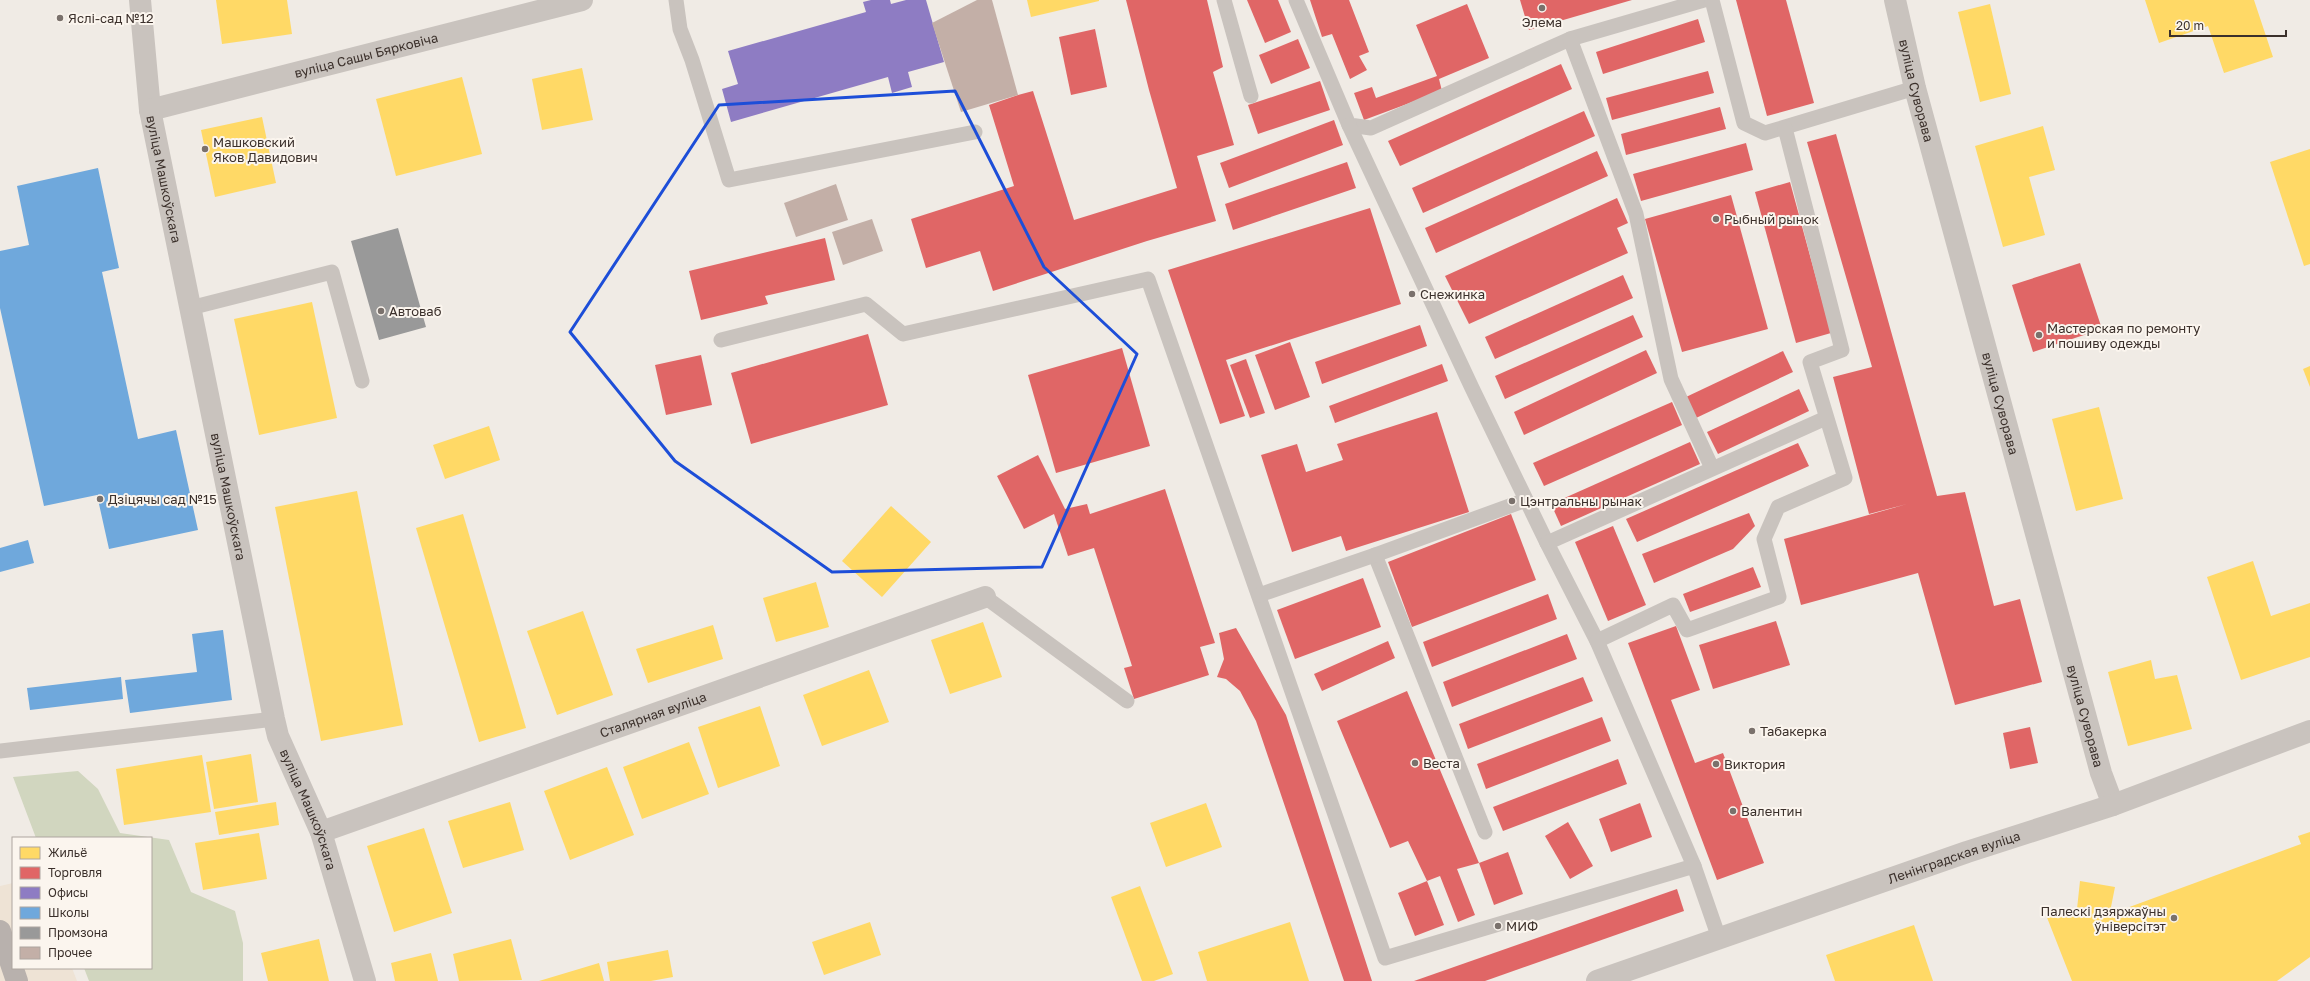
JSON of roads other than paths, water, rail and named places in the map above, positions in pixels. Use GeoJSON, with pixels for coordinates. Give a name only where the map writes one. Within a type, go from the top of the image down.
{"type":"FeatureCollection","features":[{"type":"Feature","properties":{"kind":"main road"},"geometry":{"type":"LineString","coordinates":[[0,931],[12,966]]}},
{"type":"Feature","properties":{"kind":"main road"},"geometry":{"type":"LineString","coordinates":[[13,969],[17,981]]}},
{"type":"Feature","properties":{"kind":"street","name":"вуліца Машкоўскага"},"geometry":{"type":"LineString","coordinates":[[140,0],[150,110],[274,719],[278,736],[321,832],[365,981]]}},
{"type":"Feature","properties":{"kind":"street","name":"вуліца Сашы Бярковіча"},"geometry":{"type":"LineString","coordinates":[[150,110],[582,0]]}},
{"type":"Feature","properties":{"kind":"street","name":"вуліца Суворава"},"geometry":{"type":"LineString","coordinates":[[1895,0],[1915,88],[2101,773],[2113,805]]}},
{"type":"Feature","properties":{"kind":"street","name":"Сталярная вуліца"},"geometry":{"type":"LineString","coordinates":[[321,832],[985,597]]}},
{"type":"Feature","properties":{"kind":"street","name":"Ленінградская вуліца"},"geometry":{"type":"LineString","coordinates":[[1597,981],[1967,852],[2113,805],[2310,731]]}},
{"type":"Feature","properties":{"kind":"lane"},"geometry":{"type":"LineString","coordinates":[[676,0],[680,29],[692,60],[729,180],[975,132]]}},
{"type":"Feature","properties":{"kind":"lane"},"geometry":{"type":"LineString","coordinates":[[1224,0],[1251,96]]}},
{"type":"Feature","properties":{"kind":"lane"},"geometry":{"type":"LineString","coordinates":[[1296,0],[1349,126],[1526,500],[1597,641],[1694,866],[1719,938]]}},
{"type":"Feature","properties":{"kind":"lane"},"geometry":{"type":"LineString","coordinates":[[1349,126],[1371,128],[1570,39],[1704,0]]}},
{"type":"Feature","properties":{"kind":"lane"},"geometry":{"type":"LineString","coordinates":[[1712,0],[1744,123],[1765,133],[1915,88]]}},
{"type":"Feature","properties":{"kind":"lane"},"geometry":{"type":"LineString","coordinates":[[1570,39],[1636,214],[1671,379],[1712,468]]}},
{"type":"Feature","properties":{"kind":"lane"},"geometry":{"type":"LineString","coordinates":[[1597,641],[1673,605],[1687,630],[1779,597],[1764,539],[1778,506],[1845,478],[1810,362],[1842,350],[1785,128]]}},
{"type":"Feature","properties":{"kind":"lane"},"geometry":{"type":"LineString","coordinates":[[190,308],[332,272],[362,381]]}},
{"type":"Feature","properties":{"kind":"lane"},"geometry":{"type":"LineString","coordinates":[[721,340],[866,304],[903,334],[1148,279],[1385,958],[1694,866]]}},
{"type":"Feature","properties":{"kind":"lane"},"geometry":{"type":"LineString","coordinates":[[1547,543],[1826,418]]}},
{"type":"Feature","properties":{"kind":"lane"},"geometry":{"type":"LineString","coordinates":[[1258,595],[1376,555],[1526,500]]}},
{"type":"Feature","properties":{"kind":"lane"},"geometry":{"type":"LineString","coordinates":[[1376,555],[1485,832]]}},
{"type":"Feature","properties":{"kind":"lane"},"geometry":{"type":"LineString","coordinates":[[985,597],[1128,701]]}},
{"type":"Feature","properties":{"kind":"lane"},"geometry":{"type":"LineString","coordinates":[[0,751],[274,719]]}},
{"type":"Feature","properties":{"kind":"place","name":"Элема"},"geometry":{"type":"Point","coordinates":[1542,8]}},
{"type":"Feature","properties":{"kind":"place","name":"Яслі-сад №12"},"geometry":{"type":"Point","coordinates":[60,18]}},
{"type":"Feature","properties":{"kind":"place","name":"Машковский Яков Давидович"},"geometry":{"type":"Point","coordinates":[205,149]}},
{"type":"Feature","properties":{"kind":"place","name":"Рыбный рынок"},"geometry":{"type":"Point","coordinates":[1716,219]}},
{"type":"Feature","properties":{"kind":"place","name":"Снежинка"},"geometry":{"type":"Point","coordinates":[1412,294]}},
{"type":"Feature","properties":{"kind":"place","name":"Автоваб"},"geometry":{"type":"Point","coordinates":[381,311]}},
{"type":"Feature","properties":{"kind":"place","name":"Мастерская по ремонту и пошиву одежды"},"geometry":{"type":"Point","coordinates":[2039,335]}},
{"type":"Feature","properties":{"kind":"place","name":"Дзіцячы сад №15"},"geometry":{"type":"Point","coordinates":[100,499]}},
{"type":"Feature","properties":{"kind":"place","name":"Цэнтральны рынак"},"geometry":{"type":"Point","coordinates":[1512,501]}},
{"type":"Feature","properties":{"kind":"place","name":"Табакерка"},"geometry":{"type":"Point","coordinates":[1752,731]}},
{"type":"Feature","properties":{"kind":"place","name":"Веста"},"geometry":{"type":"Point","coordinates":[1415,763]}},
{"type":"Feature","properties":{"kind":"place","name":"Виктория"},"geometry":{"type":"Point","coordinates":[1716,764]}},
{"type":"Feature","properties":{"kind":"place","name":"Валентин"},"geometry":{"type":"Point","coordinates":[1733,811]}},
{"type":"Feature","properties":{"kind":"place","name":"Палескі дзяржаўны ўніверсітэт"},"geometry":{"type":"Point","coordinates":[2174,918]}},
{"type":"Feature","properties":{"kind":"place","name":"МИФ"},"geometry":{"type":"Point","coordinates":[1498,926]}}]}
